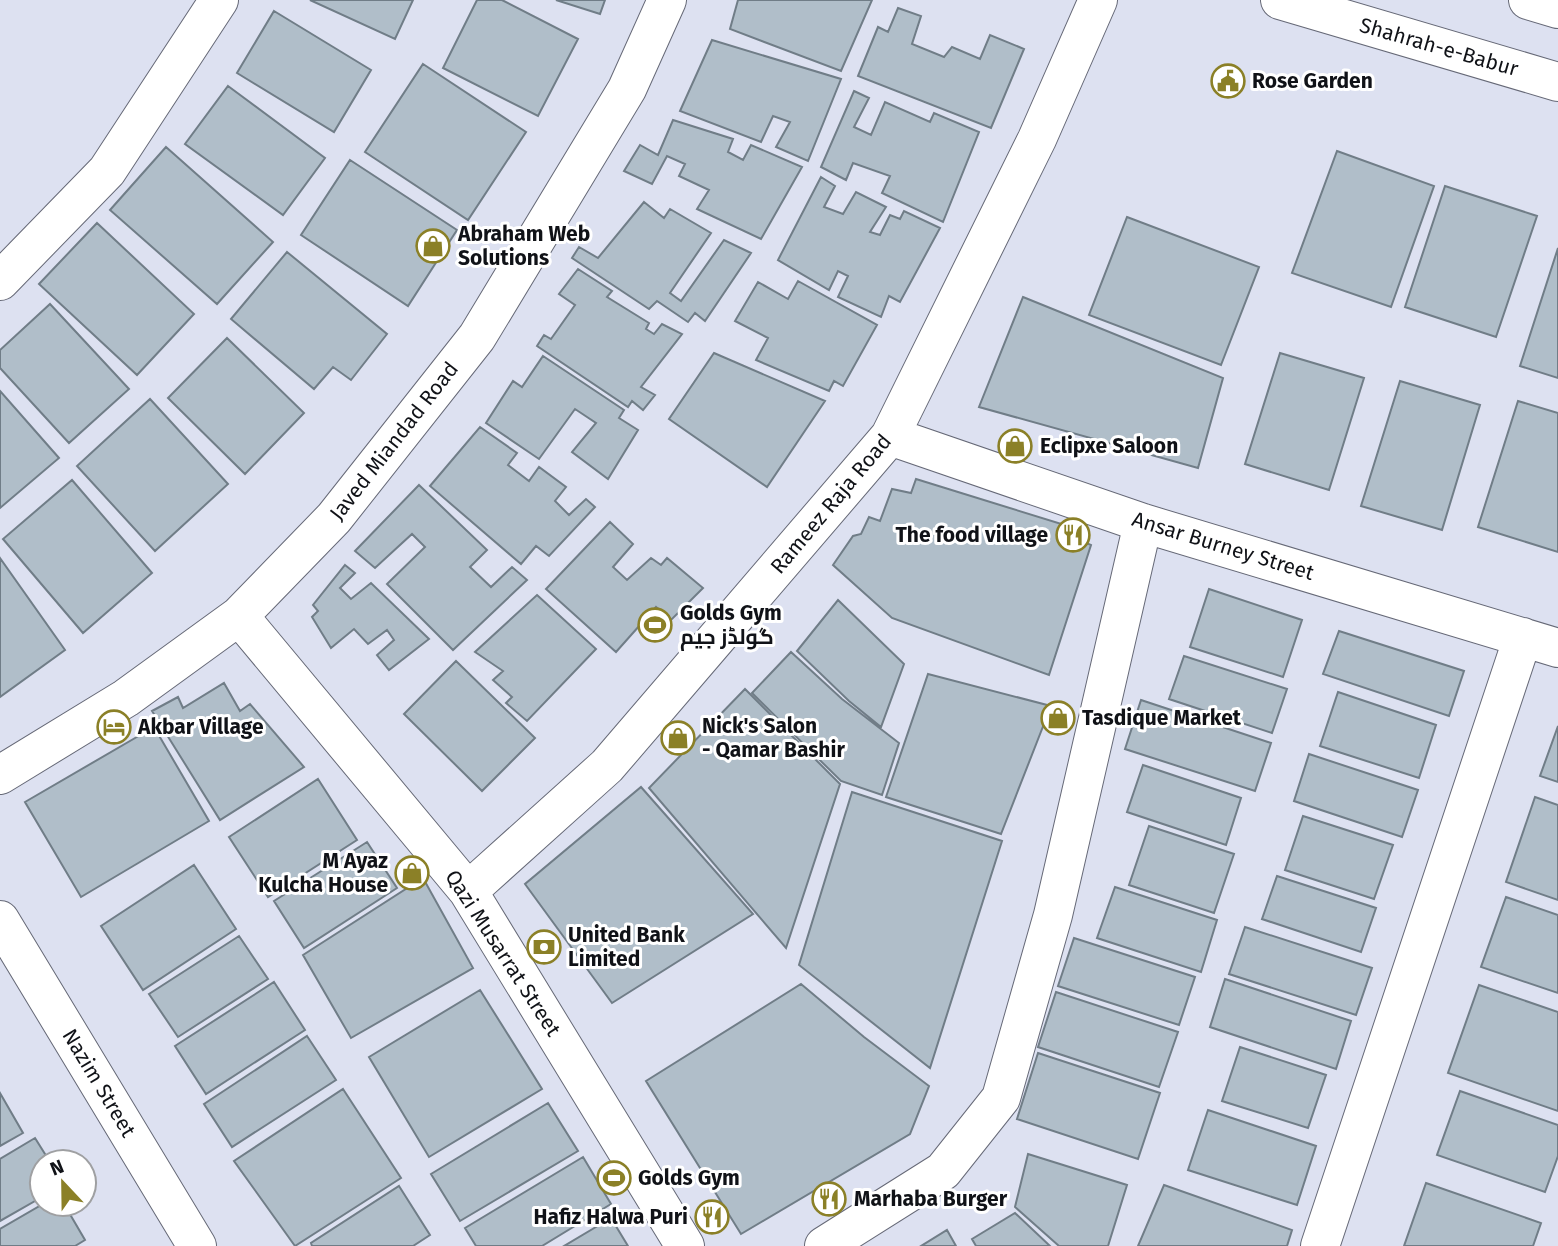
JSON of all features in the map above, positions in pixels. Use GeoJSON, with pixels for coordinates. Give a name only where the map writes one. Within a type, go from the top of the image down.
{"type":"FeatureCollection","features":[{"type":"Feature","properties":{"kind":"street"},"geometry":{"type":"LineString","coordinates":[[0,281],[107,171],[219,0]]}},
{"type":"Feature","properties":{"kind":"street","name":"Javed Miandad Road"},"geometry":{"type":"LineString","coordinates":[[0,775],[126,698],[239,616],[334,518],[477,337],[627,89],[667,0]]}},
{"type":"Feature","properties":{"kind":"street","name":"Rameez Raja Road"},"geometry":{"type":"LineString","coordinates":[[468,891],[607,766],[890,436],[1037,139],[1098,0]]}},
{"type":"Feature","properties":{"kind":"street","name":"Shahrah-e-Babur"},"geometry":{"type":"LineString","coordinates":[[1279,0],[1558,82]]}},
{"type":"Feature","properties":{"kind":"street"},"geometry":{"type":"LineString","coordinates":[[1528,0],[1558,9]]}},
{"type":"Feature","properties":{"kind":"street","name":"Ansar Burney Street"},"geometry":{"type":"LineString","coordinates":[[890,436],[1143,523],[1541,642]]}},
{"type":"Feature","properties":{"kind":"street"},"geometry":{"type":"LineString","coordinates":[[824,1246],[943,1171],[1001,1098],[1053,915],[1143,523]]}},
{"type":"Feature","properties":{"kind":"street","name":"Qazi Musarrat Street"},"geometry":{"type":"LineString","coordinates":[[239,616],[468,891],[685,1246]]}},
{"type":"Feature","properties":{"kind":"street"},"geometry":{"type":"LineString","coordinates":[[1320,1246],[1541,642]]}},
{"type":"Feature","properties":{"kind":"street","name":"Nazim Street"},"geometry":{"type":"LineString","coordinates":[[0,920],[197,1246]]}},
{"type":"Feature","properties":{"kind":"building"},"geometry":{"type":"Polygon","coordinates":[[[310,0],[413,0],[395,39],[310,0]]]}},
{"type":"Feature","properties":{"kind":"building"},"geometry":{"type":"Polygon","coordinates":[[[477,0],[502,0],[578,39],[538,116],[443,68],[477,0]]]}},
{"type":"Feature","properties":{"kind":"building"},"geometry":{"type":"Polygon","coordinates":[[[556,0],[605,0],[600,14],[556,0]]]}},
{"type":"Feature","properties":{"kind":"building"},"geometry":{"type":"Polygon","coordinates":[[[738,0],[872,0],[841,71],[730,29],[738,0]]]}},
{"type":"Feature","properties":{"kind":"building"},"geometry":{"type":"Polygon","coordinates":[[[898,8],[921,16],[912,44],[944,57],[952,47],[980,59],[990,35],[1024,49],[991,128],[858,76],[878,27],[888,32],[898,8]]]}},
{"type":"Feature","properties":{"kind":"building"},"geometry":{"type":"Polygon","coordinates":[[[274,11],[371,70],[334,132],[237,73],[274,11]]]}},
{"type":"Feature","properties":{"kind":"building"},"geometry":{"type":"Polygon","coordinates":[[[712,40],[841,79],[808,161],[776,147],[790,122],[773,116],[761,142],[680,111],[712,40]]]}},
{"type":"Feature","properties":{"kind":"building"},"geometry":{"type":"Polygon","coordinates":[[[423,64],[526,132],[468,220],[365,152],[423,64]]]}},
{"type":"Feature","properties":{"kind":"building"},"geometry":{"type":"Polygon","coordinates":[[[228,86],[325,158],[283,215],[185,144],[228,86]]]}},
{"type":"Feature","properties":{"kind":"building"},"geometry":{"type":"Polygon","coordinates":[[[854,91],[869,98],[854,127],[871,135],[885,102],[930,122],[934,113],[979,132],[943,222],[882,193],[890,176],[853,163],[846,180],[821,167],[854,91]]]}},
{"type":"Feature","properties":{"kind":"building"},"geometry":{"type":"Polygon","coordinates":[[[673,120],[733,139],[728,152],[743,160],[751,145],[802,167],[761,239],[697,209],[709,190],[679,176],[685,164],[667,156],[652,184],[624,171],[640,145],[658,155],[673,120]]]}},
{"type":"Feature","properties":{"kind":"building"},"geometry":{"type":"Polygon","coordinates":[[[166,147],[273,242],[217,304],[110,210],[166,147]]]}},
{"type":"Feature","properties":{"kind":"building"},"geometry":{"type":"Polygon","coordinates":[[[1337,151],[1434,186],[1391,307],[1292,273],[1337,151]]]}},
{"type":"Feature","properties":{"kind":"building"},"geometry":{"type":"Polygon","coordinates":[[[350,160],[457,230],[408,306],[301,235],[350,160]]]}},
{"type":"Feature","properties":{"kind":"building"},"geometry":{"type":"Polygon","coordinates":[[[821,177],[835,186],[824,207],[843,214],[856,192],[886,207],[870,232],[880,235],[890,215],[900,219],[904,211],[940,228],[900,302],[889,296],[881,317],[838,297],[848,276],[838,271],[829,290],[778,260],[821,177]]]}},
{"type":"Feature","properties":{"kind":"building"},"geometry":{"type":"Polygon","coordinates":[[[1445,186],[1537,216],[1496,337],[1405,307],[1445,186]]]}},
{"type":"Feature","properties":{"kind":"building"},"geometry":{"type":"Polygon","coordinates":[[[644,202],[664,218],[670,209],[711,233],[670,293],[681,301],[724,240],[751,253],[705,321],[695,313],[688,322],[657,301],[649,309],[572,258],[579,247],[598,258],[644,202]]]}},
{"type":"Feature","properties":{"kind":"building"},"geometry":{"type":"Polygon","coordinates":[[[1127,217],[1259,267],[1221,365],[1089,315],[1127,217]]]}},
{"type":"Feature","properties":{"kind":"building"},"geometry":{"type":"Polygon","coordinates":[[[97,223],[194,314],[137,375],[39,284],[97,223]]]}},
{"type":"Feature","properties":{"kind":"building"},"geometry":{"type":"Polygon","coordinates":[[[1558,248],[1558,378],[1520,366],[1558,248]]]}},
{"type":"Feature","properties":{"kind":"building"},"geometry":{"type":"Polygon","coordinates":[[[287,252],[387,334],[351,380],[333,367],[314,389],[231,319],[287,252]]]}},
{"type":"Feature","properties":{"kind":"building"},"geometry":{"type":"Polygon","coordinates":[[[578,269],[612,291],[607,297],[649,323],[646,329],[654,334],[662,324],[682,334],[641,387],[655,395],[643,410],[632,401],[628,407],[537,346],[544,335],[551,339],[575,305],[559,294],[578,269]]]}},
{"type":"Feature","properties":{"kind":"building"},"geometry":{"type":"Polygon","coordinates":[[[798,281],[877,325],[843,386],[834,381],[829,391],[756,360],[768,338],[735,321],[758,282],[788,299],[798,281]]]}},
{"type":"Feature","properties":{"kind":"building"},"geometry":{"type":"Polygon","coordinates":[[[1023,297],[1223,378],[1198,468],[979,407],[1023,297]]]}},
{"type":"Feature","properties":{"kind":"building"},"geometry":{"type":"Polygon","coordinates":[[[50,304],[129,389],[69,443],[0,368],[0,350],[50,304]]]}},
{"type":"Feature","properties":{"kind":"building"},"geometry":{"type":"Polygon","coordinates":[[[227,338],[304,413],[245,474],[168,398],[227,338]]]}},
{"type":"Feature","properties":{"kind":"building"},"geometry":{"type":"Polygon","coordinates":[[[714,353],[825,401],[767,487],[669,419],[714,353]]]}},
{"type":"Feature","properties":{"kind":"building"},"geometry":{"type":"Polygon","coordinates":[[[1280,353],[1364,378],[1329,490],[1245,464],[1280,353]]]}},
{"type":"Feature","properties":{"kind":"building"},"geometry":{"type":"Polygon","coordinates":[[[543,356],[624,410],[619,418],[638,430],[608,479],[572,452],[596,423],[575,409],[539,459],[486,423],[513,381],[522,387],[543,356]]]}},
{"type":"Feature","properties":{"kind":"building"},"geometry":{"type":"Polygon","coordinates":[[[1400,381],[1480,405],[1442,530],[1361,506],[1400,381]]]}},
{"type":"Feature","properties":{"kind":"building"},"geometry":{"type":"Polygon","coordinates":[[[0,391],[59,458],[0,508],[0,391]]]}},
{"type":"Feature","properties":{"kind":"building"},"geometry":{"type":"Polygon","coordinates":[[[150,399],[228,484],[155,551],[77,466],[150,399]]]}},
{"type":"Feature","properties":{"kind":"building"},"geometry":{"type":"Polygon","coordinates":[[[1518,401],[1558,413],[1558,552],[1478,527],[1518,401]]]}},
{"type":"Feature","properties":{"kind":"building"},"geometry":{"type":"Polygon","coordinates":[[[480,427],[517,453],[508,465],[529,481],[539,467],[566,487],[555,501],[569,515],[586,499],[595,507],[549,556],[536,546],[521,564],[430,486],[480,427]]]}},
{"type":"Feature","properties":{"kind":"building"},"geometry":{"type":"Polygon","coordinates":[[[916,479],[1084,531],[1082,541],[1091,545],[1049,675],[892,618],[833,565],[853,536],[861,534],[869,517],[880,521],[892,489],[911,493],[916,479]]]}},
{"type":"Feature","properties":{"kind":"building"},"geometry":{"type":"Polygon","coordinates":[[[72,480],[152,573],[83,633],[3,539],[72,480]]]}},
{"type":"Feature","properties":{"kind":"building"},"geometry":{"type":"Polygon","coordinates":[[[419,485],[487,550],[470,567],[491,587],[512,567],[527,580],[453,650],[387,584],[425,547],[412,534],[375,568],[355,551],[419,485]]]}},
{"type":"Feature","properties":{"kind":"building"},"geometry":{"type":"Polygon","coordinates":[[[610,522],[633,544],[613,567],[627,580],[651,558],[661,565],[667,558],[703,588],[671,620],[656,607],[616,652],[546,589],[610,522]]]}},
{"type":"Feature","properties":{"kind":"building"},"geometry":{"type":"Polygon","coordinates":[[[0,558],[65,650],[0,697],[0,558]]]}},
{"type":"Feature","properties":{"kind":"building"},"geometry":{"type":"Polygon","coordinates":[[[345,565],[355,573],[340,588],[351,599],[371,583],[429,639],[389,670],[377,655],[394,640],[387,630],[368,644],[354,629],[331,648],[312,617],[318,611],[313,605],[345,565]]]}},
{"type":"Feature","properties":{"kind":"building"},"geometry":{"type":"Polygon","coordinates":[[[1209,589],[1302,620],[1283,677],[1190,647],[1209,589]]]}},
{"type":"Feature","properties":{"kind":"building"},"geometry":{"type":"Polygon","coordinates":[[[537,595],[596,649],[527,721],[506,703],[512,697],[493,680],[503,671],[475,652],[537,595]]]}},
{"type":"Feature","properties":{"kind":"building"},"geometry":{"type":"Polygon","coordinates":[[[838,600],[904,664],[881,727],[849,701],[797,651],[838,600]]]}},
{"type":"Feature","properties":{"kind":"building"},"geometry":{"type":"Polygon","coordinates":[[[1339,631],[1464,671],[1449,716],[1323,674],[1339,631]]]}},
{"type":"Feature","properties":{"kind":"building"},"geometry":{"type":"Polygon","coordinates":[[[791,652],[842,699],[899,743],[882,795],[841,781],[752,693],[791,652]]]}},
{"type":"Feature","properties":{"kind":"building"},"geometry":{"type":"Polygon","coordinates":[[[1184,656],[1287,689],[1272,733],[1169,699],[1184,656]]]}},
{"type":"Feature","properties":{"kind":"building"},"geometry":{"type":"Polygon","coordinates":[[[456,661],[535,738],[482,791],[404,714],[456,661]]]}},
{"type":"Feature","properties":{"kind":"building"},"geometry":{"type":"Polygon","coordinates":[[[928,674],[1051,706],[1001,834],[886,797],[928,674]]]}},
{"type":"Feature","properties":{"kind":"building"},"geometry":{"type":"Polygon","coordinates":[[[224,683],[240,711],[250,704],[304,767],[220,820],[152,711],[178,697],[183,708],[224,683]]]}},
{"type":"Feature","properties":{"kind":"building"},"geometry":{"type":"Polygon","coordinates":[[[745,689],[840,784],[786,948],[649,788],[745,689]]]}},
{"type":"Feature","properties":{"kind":"building"},"geometry":{"type":"Polygon","coordinates":[[[1338,692],[1436,725],[1419,778],[1320,746],[1338,692]]]}},
{"type":"Feature","properties":{"kind":"building"},"geometry":{"type":"Polygon","coordinates":[[[1141,700],[1271,743],[1255,791],[1125,749],[1141,700]]]}},
{"type":"Feature","properties":{"kind":"building"},"geometry":{"type":"Polygon","coordinates":[[[1558,726],[1558,782],[1540,776],[1558,726]]]}},
{"type":"Feature","properties":{"kind":"building"},"geometry":{"type":"Polygon","coordinates":[[[154,727],[209,821],[81,897],[25,802],[154,727]]]}},
{"type":"Feature","properties":{"kind":"building"},"geometry":{"type":"Polygon","coordinates":[[[1309,754],[1418,790],[1402,837],[1294,801],[1309,754]]]}},
{"type":"Feature","properties":{"kind":"building"},"geometry":{"type":"Polygon","coordinates":[[[1143,765],[1241,798],[1226,845],[1127,812],[1143,765]]]}},
{"type":"Feature","properties":{"kind":"building"},"geometry":{"type":"Polygon","coordinates":[[[318,779],[357,840],[268,897],[229,837],[318,779]]]}},
{"type":"Feature","properties":{"kind":"building"},"geometry":{"type":"Polygon","coordinates":[[[641,787],[753,914],[612,1003],[525,884],[641,787]]]}},
{"type":"Feature","properties":{"kind":"building"},"geometry":{"type":"Polygon","coordinates":[[[852,792],[1002,841],[930,1068],[799,965],[852,792]]]}},
{"type":"Feature","properties":{"kind":"building"},"geometry":{"type":"Polygon","coordinates":[[[1535,797],[1558,805],[1558,900],[1506,882],[1535,797]]]}},
{"type":"Feature","properties":{"kind":"building"},"geometry":{"type":"Polygon","coordinates":[[[1303,816],[1393,845],[1374,899],[1285,870],[1303,816]]]}},
{"type":"Feature","properties":{"kind":"building"},"geometry":{"type":"Polygon","coordinates":[[[1149,826],[1234,854],[1214,913],[1129,885],[1149,826]]]}},
{"type":"Feature","properties":{"kind":"building"},"geometry":{"type":"Polygon","coordinates":[[[367,842],[397,888],[304,948],[274,901],[367,842]]]}},
{"type":"Feature","properties":{"kind":"building"},"geometry":{"type":"Polygon","coordinates":[[[194,865],[236,929],[143,990],[101,926],[194,865]]]}},
{"type":"Feature","properties":{"kind":"building"},"geometry":{"type":"Polygon","coordinates":[[[1277,876],[1376,908],[1361,952],[1262,919],[1277,876]]]}},
{"type":"Feature","properties":{"kind":"building"},"geometry":{"type":"Polygon","coordinates":[[[423,878],[473,968],[351,1038],[303,955],[423,878]]]}},
{"type":"Feature","properties":{"kind":"building"},"geometry":{"type":"Polygon","coordinates":[[[1115,887],[1217,920],[1201,972],[1097,938],[1115,887]]]}},
{"type":"Feature","properties":{"kind":"building"},"geometry":{"type":"Polygon","coordinates":[[[1506,897],[1558,915],[1558,993],[1481,967],[1506,897]]]}},
{"type":"Feature","properties":{"kind":"building"},"geometry":{"type":"Polygon","coordinates":[[[1245,927],[1372,968],[1356,1015],[1229,974],[1245,927]]]}},
{"type":"Feature","properties":{"kind":"building"},"geometry":{"type":"Polygon","coordinates":[[[239,936],[268,979],[178,1037],[149,994],[239,936]]]}},
{"type":"Feature","properties":{"kind":"building"},"geometry":{"type":"Polygon","coordinates":[[[1074,938],[1195,977],[1179,1025],[1058,986],[1074,938]]]}},
{"type":"Feature","properties":{"kind":"building"},"geometry":{"type":"Polygon","coordinates":[[[1225,979],[1351,1021],[1336,1069],[1210,1027],[1225,979]]]}},
{"type":"Feature","properties":{"kind":"building"},"geometry":{"type":"Polygon","coordinates":[[[274,982],[305,1030],[206,1094],[175,1046],[274,982]]]}},
{"type":"Feature","properties":{"kind":"building"},"geometry":{"type":"Polygon","coordinates":[[[801,984],[864,1037],[929,1086],[910,1134],[741,1234],[646,1081],[801,984]]]}},
{"type":"Feature","properties":{"kind":"building"},"geometry":{"type":"Polygon","coordinates":[[[1479,985],[1558,1012],[1558,1111],[1448,1073],[1479,985]]]}},
{"type":"Feature","properties":{"kind":"building"},"geometry":{"type":"Polygon","coordinates":[[[480,990],[542,1089],[429,1157],[369,1057],[480,990]]]}},
{"type":"Feature","properties":{"kind":"building"},"geometry":{"type":"Polygon","coordinates":[[[1056,992],[1178,1032],[1159,1087],[1038,1047],[1056,992]]]}},
{"type":"Feature","properties":{"kind":"building"},"geometry":{"type":"Polygon","coordinates":[[[307,1036],[336,1080],[232,1147],[204,1104],[307,1036]]]}},
{"type":"Feature","properties":{"kind":"building"},"geometry":{"type":"Polygon","coordinates":[[[1240,1047],[1326,1075],[1308,1128],[1222,1101],[1240,1047]]]}},
{"type":"Feature","properties":{"kind":"building"},"geometry":{"type":"Polygon","coordinates":[[[1038,1053],[1160,1093],[1138,1159],[1017,1119],[1038,1053]]]}},
{"type":"Feature","properties":{"kind":"building"},"geometry":{"type":"Polygon","coordinates":[[[343,1089],[401,1178],[295,1246],[234,1161],[343,1089]]]}},
{"type":"Feature","properties":{"kind":"building"},"geometry":{"type":"Polygon","coordinates":[[[1460,1091],[1558,1125],[1558,1156],[1545,1192],[1437,1155],[1460,1091]]]}},
{"type":"Feature","properties":{"kind":"building"},"geometry":{"type":"Polygon","coordinates":[[[0,1093],[23,1133],[0,1146],[0,1093]]]}},
{"type":"Feature","properties":{"kind":"building"},"geometry":{"type":"Polygon","coordinates":[[[548,1103],[578,1151],[460,1221],[431,1174],[548,1103]]]}},
{"type":"Feature","properties":{"kind":"building"},"geometry":{"type":"Polygon","coordinates":[[[1208,1110],[1316,1146],[1297,1205],[1188,1170],[1208,1110]]]}},
{"type":"Feature","properties":{"kind":"building"},"geometry":{"type":"Polygon","coordinates":[[[35,1138],[41,1148],[28,1148],[28,1205],[0,1221],[0,1159],[35,1138]]]}},
{"type":"Feature","properties":{"kind":"building"},"geometry":{"type":"Polygon","coordinates":[[[1028,1154],[1127,1185],[1108,1246],[1059,1246],[1015,1207],[1028,1154]]]}},
{"type":"Feature","properties":{"kind":"building"},"geometry":{"type":"Polygon","coordinates":[[[583,1157],[611,1204],[542,1246],[476,1246],[465,1228],[583,1157]]]}},
{"type":"Feature","properties":{"kind":"building"},"geometry":{"type":"Polygon","coordinates":[[[1426,1183],[1541,1223],[1533,1246],[1404,1246],[1426,1183]]]}},
{"type":"Feature","properties":{"kind":"building"},"geometry":{"type":"Polygon","coordinates":[[[1164,1185],[1292,1230],[1287,1246],[1138,1246],[1164,1185]]]}},
{"type":"Feature","properties":{"kind":"building"},"geometry":{"type":"Polygon","coordinates":[[[399,1186],[430,1235],[413,1246],[312,1246],[311,1243],[399,1186]]]}},
{"type":"Feature","properties":{"kind":"building"},"geometry":{"type":"Polygon","coordinates":[[[28,1213],[28,1218],[72,1218],[85,1240],[75,1246],[0,1246],[0,1229],[28,1213]]]}},
{"type":"Feature","properties":{"kind":"building"},"geometry":{"type":"Polygon","coordinates":[[[1015,1213],[1050,1246],[976,1246],[972,1239],[1015,1213]]]}},
{"type":"Feature","properties":{"kind":"building"},"geometry":{"type":"Polygon","coordinates":[[[611,1218],[628,1246],[564,1246],[611,1218]]]}},
{"type":"Feature","properties":{"kind":"building"},"geometry":{"type":"Polygon","coordinates":[[[947,1230],[956,1246],[921,1246],[947,1230]]]}},
{"type":"Feature","properties":{"kind":"place","name":"Rose Garden"},"geometry":{"type":"Point","coordinates":[1228,81]}},
{"type":"Feature","properties":{"kind":"place","name":"Abraham Web Solutions"},"geometry":{"type":"Point","coordinates":[433,246]}},
{"type":"Feature","properties":{"kind":"place","name":"Eclipxe Saloon"},"geometry":{"type":"Point","coordinates":[1015,446]}},
{"type":"Feature","properties":{"kind":"place","name":"The food village"},"geometry":{"type":"Point","coordinates":[1073,535]}},
{"type":"Feature","properties":{"kind":"place","name":"Golds Gym گولڈز جیم"},"geometry":{"type":"Point","coordinates":[655,625]}},
{"type":"Feature","properties":{"kind":"place","name":"Tasdique Market"},"geometry":{"type":"Point","coordinates":[1058,718]}},
{"type":"Feature","properties":{"kind":"place","name":"Akbar Village"},"geometry":{"type":"Point","coordinates":[114,727]}},
{"type":"Feature","properties":{"kind":"place","name":"Nick's Salon - Qamar Bashir"},"geometry":{"type":"Point","coordinates":[678,738]}},
{"type":"Feature","properties":{"kind":"place","name":"M Ayaz Kulcha House"},"geometry":{"type":"Point","coordinates":[412,873]}},
{"type":"Feature","properties":{"kind":"place","name":"United Bank Limited"},"geometry":{"type":"Point","coordinates":[544,947]}},
{"type":"Feature","properties":{"kind":"place","name":"Golds Gym"},"geometry":{"type":"Point","coordinates":[614,1178]}},
{"type":"Feature","properties":{"kind":"place","name":"Marhaba Burger"},"geometry":{"type":"Point","coordinates":[829,1199]}},
{"type":"Feature","properties":{"kind":"place","name":"Hafiz Halwa Puri"},"geometry":{"type":"Point","coordinates":[712,1217]}}]}
